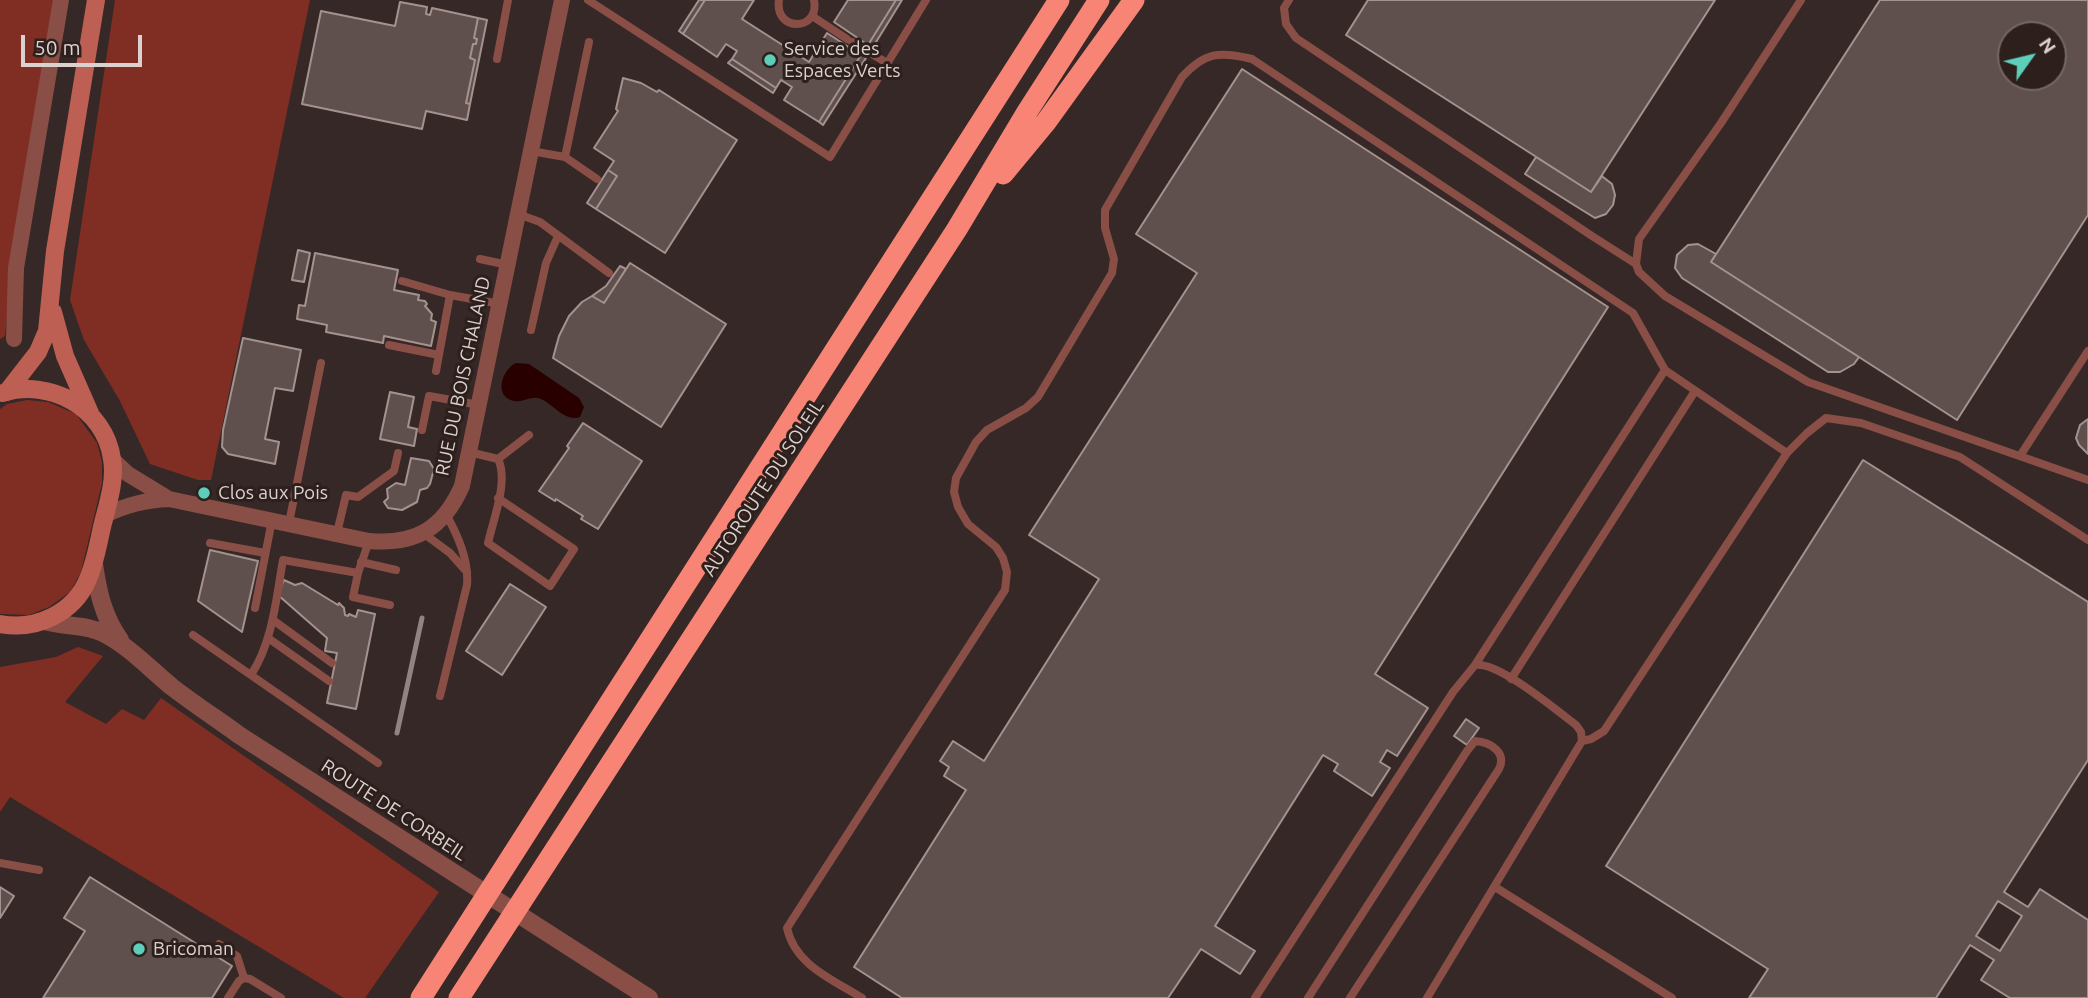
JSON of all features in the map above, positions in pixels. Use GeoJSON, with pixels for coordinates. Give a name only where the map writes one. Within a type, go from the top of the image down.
{"type":"FeatureCollection","features":[{"type":"Feature","properties":{"kind":"highway","name":"AUTOROUTE DU SOLEIL"},"geometry":{"type":"LineString","coordinates":[[421,998],[1059,0]]}},
{"type":"Feature","properties":{"kind":"highway","name":"AUTOROUTE DU SOLEIL"},"geometry":{"type":"LineString","coordinates":[[459,998],[957,229],[1027,112],[1099,0]]}},
{"type":"Feature","properties":{"kind":"highway"},"geometry":{"type":"LineString","coordinates":[[957,229],[1046,122],[1134,0]]}},
{"type":"Feature","properties":{"kind":"main road"},"geometry":{"type":"LineString","coordinates":[[4,393],[31,364],[47,331],[62,201],[96,0]]}},
{"type":"Feature","properties":{"kind":"main road"},"geometry":{"type":"LineString","coordinates":[[4,628],[44,621],[72,603],[82,591],[94,564],[112,480],[113,460],[103,429],[90,413],[65,356],[50,299]]}},
{"type":"Feature","properties":{"kind":"main road"},"geometry":{"type":"LineString","coordinates":[[4,393],[30,389],[48,390],[90,413]]}},
{"type":"Feature","properties":{"kind":"street"},"geometry":{"type":"LineString","coordinates":[[14,339],[16,268],[61,0]]}},
{"type":"Feature","properties":{"kind":"street","name":"RUE DU BOIS CHALAND"},"geometry":{"type":"LineString","coordinates":[[105,515],[149,500],[169,499],[369,541],[390,542],[407,540],[423,533],[446,514],[461,486],[469,452],[562,0]]}},
{"type":"Feature","properties":{"kind":"street","name":"RUE DU BOIS CHALAND"},"geometry":{"type":"LineString","coordinates":[[113,460],[128,474],[169,499]]}},
{"type":"Feature","properties":{"kind":"street","name":"ROUTE DE CORBEIL"},"geometry":{"type":"LineString","coordinates":[[94,564],[100,603],[124,646]]}},
{"type":"Feature","properties":{"kind":"street","name":"ROUTE DE CORBEIL"},"geometry":{"type":"LineString","coordinates":[[44,621],[88,627],[124,646],[174,688],[239,735],[649,998]]}},
{"type":"Feature","properties":{"kind":"lane"},"geometry":{"type":"LineString","coordinates":[[497,59],[508,0]]}},
{"type":"Feature","properties":{"kind":"lane"},"geometry":{"type":"LineString","coordinates":[[588,0],[830,157],[926,0]]}},
{"type":"Feature","properties":{"kind":"lane"},"geometry":{"type":"LineString","coordinates":[[779,0],[779,12],[792,24],[803,23],[812,16],[815,10],[814,0]]}},
{"type":"Feature","properties":{"kind":"lane"},"geometry":{"type":"LineString","coordinates":[[1289,0],[1284,8],[1286,24],[1296,38],[1636,264]]}},
{"type":"Feature","properties":{"kind":"lane"},"geometry":{"type":"LineString","coordinates":[[1801,0],[1721,123],[1639,239],[1636,264],[1639,272],[1665,296],[1808,382],[2088,480]]}},
{"type":"Feature","properties":{"kind":"lane"},"geometry":{"type":"LineString","coordinates":[[812,16],[887,63]]}},
{"type":"Feature","properties":{"kind":"lane"},"geometry":{"type":"LineString","coordinates":[[565,157],[589,42]]}},
{"type":"Feature","properties":{"kind":"lane"},"geometry":{"type":"LineString","coordinates":[[862,998],[804,961],[790,942],[787,928],[1005,590],[1007,572],[1003,558],[996,547],[968,524],[958,507],[954,492],[956,478],[975,442],[987,430],[1026,408],[1038,397],[1112,273],[1114,259],[1105,228],[1105,210],[1182,77],[1196,62],[1213,55],[1230,54],[1252,59],[1633,313],[1665,370],[1787,453]]}},
{"type":"Feature","properties":{"kind":"lane"},"geometry":{"type":"LineString","coordinates":[[531,151],[565,157],[597,179]]}},
{"type":"Feature","properties":{"kind":"lane"},"geometry":{"type":"LineString","coordinates":[[518,214],[540,222],[609,273]]}},
{"type":"Feature","properties":{"kind":"lane"},"geometry":{"type":"LineString","coordinates":[[531,330],[546,263],[558,236]]}},
{"type":"Feature","properties":{"kind":"lane"},"geometry":{"type":"LineString","coordinates":[[480,259],[508,265]]}},
{"type":"Feature","properties":{"kind":"lane"},"geometry":{"type":"LineString","coordinates":[[402,281],[450,295],[500,304]]}},
{"type":"Feature","properties":{"kind":"lane"},"geometry":{"type":"LineString","coordinates":[[436,370],[450,295]]}},
{"type":"Feature","properties":{"kind":"lane"},"geometry":{"type":"LineString","coordinates":[[389,345],[439,355]]}},
{"type":"Feature","properties":{"kind":"lane"},"geometry":{"type":"LineString","coordinates":[[2020,456],[2088,351]]}},
{"type":"Feature","properties":{"kind":"lane"},"geometry":{"type":"LineString","coordinates":[[289,523],[321,363]]}},
{"type":"Feature","properties":{"kind":"lane"},"geometry":{"type":"LineString","coordinates":[[1255,998],[1452,692],[1475,665],[1665,370]]}},
{"type":"Feature","properties":{"kind":"lane"},"geometry":{"type":"LineString","coordinates":[[1511,679],[1695,391]]}},
{"type":"Feature","properties":{"kind":"lane"},"geometry":{"type":"LineString","coordinates":[[422,430],[429,396],[479,405]]}},
{"type":"Feature","properties":{"kind":"lane"},"geometry":{"type":"LineString","coordinates":[[1582,741],[1604,731],[1787,453],[1826,418],[1861,424],[1959,457],[2088,540]]}},
{"type":"Feature","properties":{"kind":"lane"},"geometry":{"type":"LineString","coordinates":[[498,459],[529,435]]}},
{"type":"Feature","properties":{"kind":"lane"},"geometry":{"type":"LineString","coordinates":[[469,452],[498,459],[502,467],[502,480],[498,498],[488,543],[550,586],[574,549],[498,498]]}},
{"type":"Feature","properties":{"kind":"lane"},"geometry":{"type":"LineString","coordinates":[[337,533],[346,495],[358,497],[394,471],[398,453]]}},
{"type":"Feature","properties":{"kind":"lane"},"geometry":{"type":"LineString","coordinates":[[440,696],[468,573],[465,558],[446,514]]}},
{"type":"Feature","properties":{"kind":"lane"},"geometry":{"type":"LineString","coordinates":[[255,608],[272,520]]}},
{"type":"Feature","properties":{"kind":"lane"},"geometry":{"type":"LineString","coordinates":[[423,533],[450,553],[468,573]]}},
{"type":"Feature","properties":{"kind":"lane"},"geometry":{"type":"LineString","coordinates":[[369,541],[353,597],[390,605]]}},
{"type":"Feature","properties":{"kind":"lane"},"geometry":{"type":"LineString","coordinates":[[210,543],[265,554]]}},
{"type":"Feature","properties":{"kind":"lane"},"geometry":{"type":"LineString","coordinates":[[251,675],[262,659],[268,638],[283,560],[358,573]]}},
{"type":"Feature","properties":{"kind":"lane"},"geometry":{"type":"LineString","coordinates":[[361,562],[396,570]]}},
{"type":"Feature","properties":{"kind":"lane"},"geometry":{"type":"LineString","coordinates":[[273,620],[332,663]]}},
{"type":"Feature","properties":{"kind":"lane"},"geometry":{"type":"LineString","coordinates":[[193,635],[378,763]]}},
{"type":"Feature","properties":{"kind":"lane"},"geometry":{"type":"LineString","coordinates":[[268,638],[330,681]]}},
{"type":"Feature","properties":{"kind":"lane"},"geometry":{"type":"LineString","coordinates":[[1427,998],[1582,741],[1581,732],[1576,725],[1511,679],[1483,664],[1475,665]]}},
{"type":"Feature","properties":{"kind":"lane"},"geometry":{"type":"LineString","coordinates":[[1308,998],[1467,751],[1475,741],[1484,742],[1501,756],[1499,769],[1350,998]]}},
{"type":"Feature","properties":{"kind":"lane"},"geometry":{"type":"LineString","coordinates":[[0,863],[39,870]]}},
{"type":"Feature","properties":{"kind":"lane"},"geometry":{"type":"LineString","coordinates":[[1495,887],[1672,998]]}},
{"type":"Feature","properties":{"kind":"lane"},"geometry":{"type":"LineString","coordinates":[[219,944],[237,956],[244,978]]}},
{"type":"Feature","properties":{"kind":"lane"},"geometry":{"type":"LineString","coordinates":[[228,998],[244,978],[281,998]]}},
{"type":"Feature","properties":{"kind":"shaded area"},"geometry":{"type":"Polygon","coordinates":[[[0,0],[57,0],[14,251],[5,336],[0,339],[0,0]]]}},
{"type":"Feature","properties":{"kind":"shaded area"},"geometry":{"type":"Polygon","coordinates":[[[115,0],[310,0],[211,480],[198,480],[150,464],[120,401],[84,340],[70,300],[115,0]]]}},
{"type":"Feature","properties":{"kind":"shaded area"},"geometry":{"type":"Polygon","coordinates":[[[516,363],[529,364],[579,398],[584,407],[580,417],[564,415],[541,399],[514,401],[507,398],[503,394],[502,383],[507,371],[516,363]]]}},
{"type":"Feature","properties":{"kind":"shaded area"},"geometry":{"type":"Polygon","coordinates":[[[27,400],[48,402],[76,414],[97,443],[102,462],[102,483],[81,572],[70,592],[49,607],[29,615],[0,614],[0,409],[7,404],[27,400]]]}},
{"type":"Feature","properties":{"kind":"shaded area"},"geometry":{"type":"Polygon","coordinates":[[[78,647],[103,656],[65,702],[106,724],[122,709],[144,720],[161,698],[439,892],[365,998],[344,998],[10,797],[0,812],[0,667],[56,657],[78,647]]]}},
{"type":"Feature","properties":{"kind":"building"},"geometry":{"type":"Polygon","coordinates":[[[699,0],[705,0],[683,34],[679,31],[699,0]]]}},
{"type":"Feature","properties":{"kind":"building","name":"Service des Espaces Verts"},"geometry":{"type":"Polygon","coordinates":[[[705,0],[754,0],[742,19],[809,62],[827,33],[861,55],[819,122],[784,100],[792,87],[781,80],[776,88],[732,59],[737,51],[726,44],[717,57],[683,34],[705,0]]]}},
{"type":"Feature","properties":{"kind":"building","name":"Service des Espaces Verts"},"geometry":{"type":"Polygon","coordinates":[[[848,0],[896,0],[868,45],[834,22],[848,0]]]}},
{"type":"Feature","properties":{"kind":"building"},"geometry":{"type":"Polygon","coordinates":[[[896,0],[902,0],[873,47],[868,45],[896,0]]]}},
{"type":"Feature","properties":{"kind":"building"},"geometry":{"type":"Polygon","coordinates":[[[1368,0],[1715,0],[1591,192],[1346,35],[1368,0]]]}},
{"type":"Feature","properties":{"kind":"building"},"geometry":{"type":"Polygon","coordinates":[[[1880,0],[2088,0],[2088,215],[1957,420],[1711,262],[1880,0]]]}},
{"type":"Feature","properties":{"kind":"building"},"geometry":{"type":"Polygon","coordinates":[[[400,2],[427,7],[426,14],[430,15],[432,8],[478,18],[474,38],[477,39],[476,44],[473,44],[470,58],[475,60],[466,103],[470,104],[467,120],[426,111],[422,129],[302,104],[321,11],[395,26],[400,2]]]}},
{"type":"Feature","properties":{"kind":"building"},"geometry":{"type":"Polygon","coordinates":[[[478,18],[487,20],[470,104],[466,103],[475,60],[470,58],[477,39],[474,38],[478,18]]]}},
{"type":"Feature","properties":{"kind":"building"},"geometry":{"type":"Polygon","coordinates":[[[861,55],[866,58],[823,125],[819,122],[861,55]]]}},
{"type":"Feature","properties":{"kind":"building"},"geometry":{"type":"Polygon","coordinates":[[[732,59],[776,88],[773,93],[728,63],[732,59]]]}},
{"type":"Feature","properties":{"kind":"building"},"geometry":{"type":"Polygon","coordinates":[[[1242,69],[1608,307],[1375,674],[1428,708],[1397,756],[1387,750],[1380,762],[1390,768],[1372,796],[1334,771],[1338,764],[1323,755],[1215,926],[1255,951],[1240,974],[1201,949],[1168,998],[902,998],[854,967],[966,790],[944,776],[949,767],[940,761],[953,741],[984,761],[1099,579],[1029,535],[1197,273],[1136,234],[1242,69]]]}},
{"type":"Feature","properties":{"kind":"building"},"geometry":{"type":"Polygon","coordinates":[[[623,78],[641,83],[657,92],[659,90],[737,140],[665,253],[596,209],[617,176],[608,170],[614,161],[594,148],[618,111],[616,109],[623,78]]]}},
{"type":"Feature","properties":{"kind":"building"},"geometry":{"type":"Polygon","coordinates":[[[1536,157],[1591,192],[1602,176],[1612,184],[1615,195],[1613,205],[1606,214],[1595,218],[1574,205],[1525,174],[1536,157]]]}},
{"type":"Feature","properties":{"kind":"building"},"geometry":{"type":"Polygon","coordinates":[[[608,170],[617,176],[596,209],[587,203],[608,170]]]}},
{"type":"Feature","properties":{"kind":"building"},"geometry":{"type":"Polygon","coordinates":[[[1698,244],[1716,254],[1711,262],[1859,357],[1854,364],[1840,372],[1828,372],[1682,278],[1675,268],[1677,255],[1688,245],[1698,244]]]}},
{"type":"Feature","properties":{"kind":"building"},"geometry":{"type":"Polygon","coordinates":[[[298,250],[310,253],[304,282],[292,280],[298,250]]]}},
{"type":"Feature","properties":{"kind":"building"},"geometry":{"type":"Polygon","coordinates":[[[315,253],[398,270],[394,290],[419,295],[418,300],[425,301],[425,306],[432,314],[431,320],[436,322],[431,346],[384,336],[383,343],[326,332],[327,325],[297,319],[299,305],[305,306],[315,253]]]}},
{"type":"Feature","properties":{"kind":"building"},"geometry":{"type":"Polygon","coordinates":[[[630,263],[726,324],[661,427],[553,358],[559,336],[569,316],[592,296],[604,303],[630,263]]]}},
{"type":"Feature","properties":{"kind":"building"},"geometry":{"type":"Polygon","coordinates":[[[620,266],[626,269],[604,303],[592,296],[606,286],[620,266]]]}},
{"type":"Feature","properties":{"kind":"building"},"geometry":{"type":"Polygon","coordinates":[[[243,338],[301,350],[293,391],[275,388],[265,439],[279,442],[275,464],[228,454],[222,447],[223,430],[243,338]]]}},
{"type":"Feature","properties":{"kind":"building"},"geometry":{"type":"Polygon","coordinates":[[[390,392],[414,397],[408,427],[417,429],[414,446],[380,439],[390,392]]]}},
{"type":"Feature","properties":{"kind":"building"},"geometry":{"type":"Polygon","coordinates":[[[2088,419],[2088,454],[2076,438],[2080,425],[2088,419]]]}},
{"type":"Feature","properties":{"kind":"building"},"geometry":{"type":"Polygon","coordinates":[[[583,423],[642,461],[598,529],[581,519],[583,516],[539,491],[583,423]]]}},
{"type":"Feature","properties":{"kind":"building"},"geometry":{"type":"Polygon","coordinates":[[[411,458],[429,461],[434,469],[430,484],[420,490],[417,502],[402,510],[388,508],[384,502],[388,498],[387,489],[396,483],[405,485],[411,458]]]}},
{"type":"Feature","properties":{"kind":"building"},"geometry":{"type":"Polygon","coordinates":[[[1863,460],[2088,602],[2088,760],[2004,892],[2028,907],[2040,889],[2088,920],[2088,998],[2010,998],[1981,980],[1994,960],[1970,945],[1936,998],[1749,998],[1768,969],[1606,866],[1863,460]],[[1998,901],[1976,936],[2000,951],[2022,916],[1998,901]]]}},
{"type":"Feature","properties":{"kind":"building"},"geometry":{"type":"Polygon","coordinates":[[[210,550],[258,561],[242,632],[198,601],[210,550]]]}},
{"type":"Feature","properties":{"kind":"building"},"geometry":{"type":"Polygon","coordinates":[[[284,580],[295,585],[302,583],[338,605],[339,603],[344,608],[345,615],[356,617],[358,610],[375,614],[356,709],[327,703],[337,653],[325,651],[327,638],[278,595],[284,580]]]}},
{"type":"Feature","properties":{"kind":"building"},"geometry":{"type":"Polygon","coordinates":[[[510,584],[546,607],[502,675],[466,651],[510,584]]]}},
{"type":"Feature","properties":{"kind":"building"},"geometry":{"type":"Polygon","coordinates":[[[1466,719],[1479,728],[1467,745],[1454,736],[1466,719]]]}},
{"type":"Feature","properties":{"kind":"building","name":"Bricoman"},"geometry":{"type":"Polygon","coordinates":[[[90,877],[232,966],[212,998],[43,998],[85,931],[64,918],[90,877]]]}},
{"type":"Feature","properties":{"kind":"building"},"geometry":{"type":"Polygon","coordinates":[[[0,887],[14,896],[0,918],[0,887]]]}},
{"type":"Feature","properties":{"kind":"railway"},"geometry":{"type":"LineString","coordinates":[[397,733],[422,618]]}},
{"type":"Feature","properties":{"kind":"place","name":"Service des Espaces Verts"},"geometry":{"type":"Point","coordinates":[770,60]}},
{"type":"Feature","properties":{"kind":"place","name":"Clos aux Pois"},"geometry":{"type":"Point","coordinates":[204,493]}},
{"type":"Feature","properties":{"kind":"place","name":"Bricoman"},"geometry":{"type":"Point","coordinates":[139,949]}}]}
